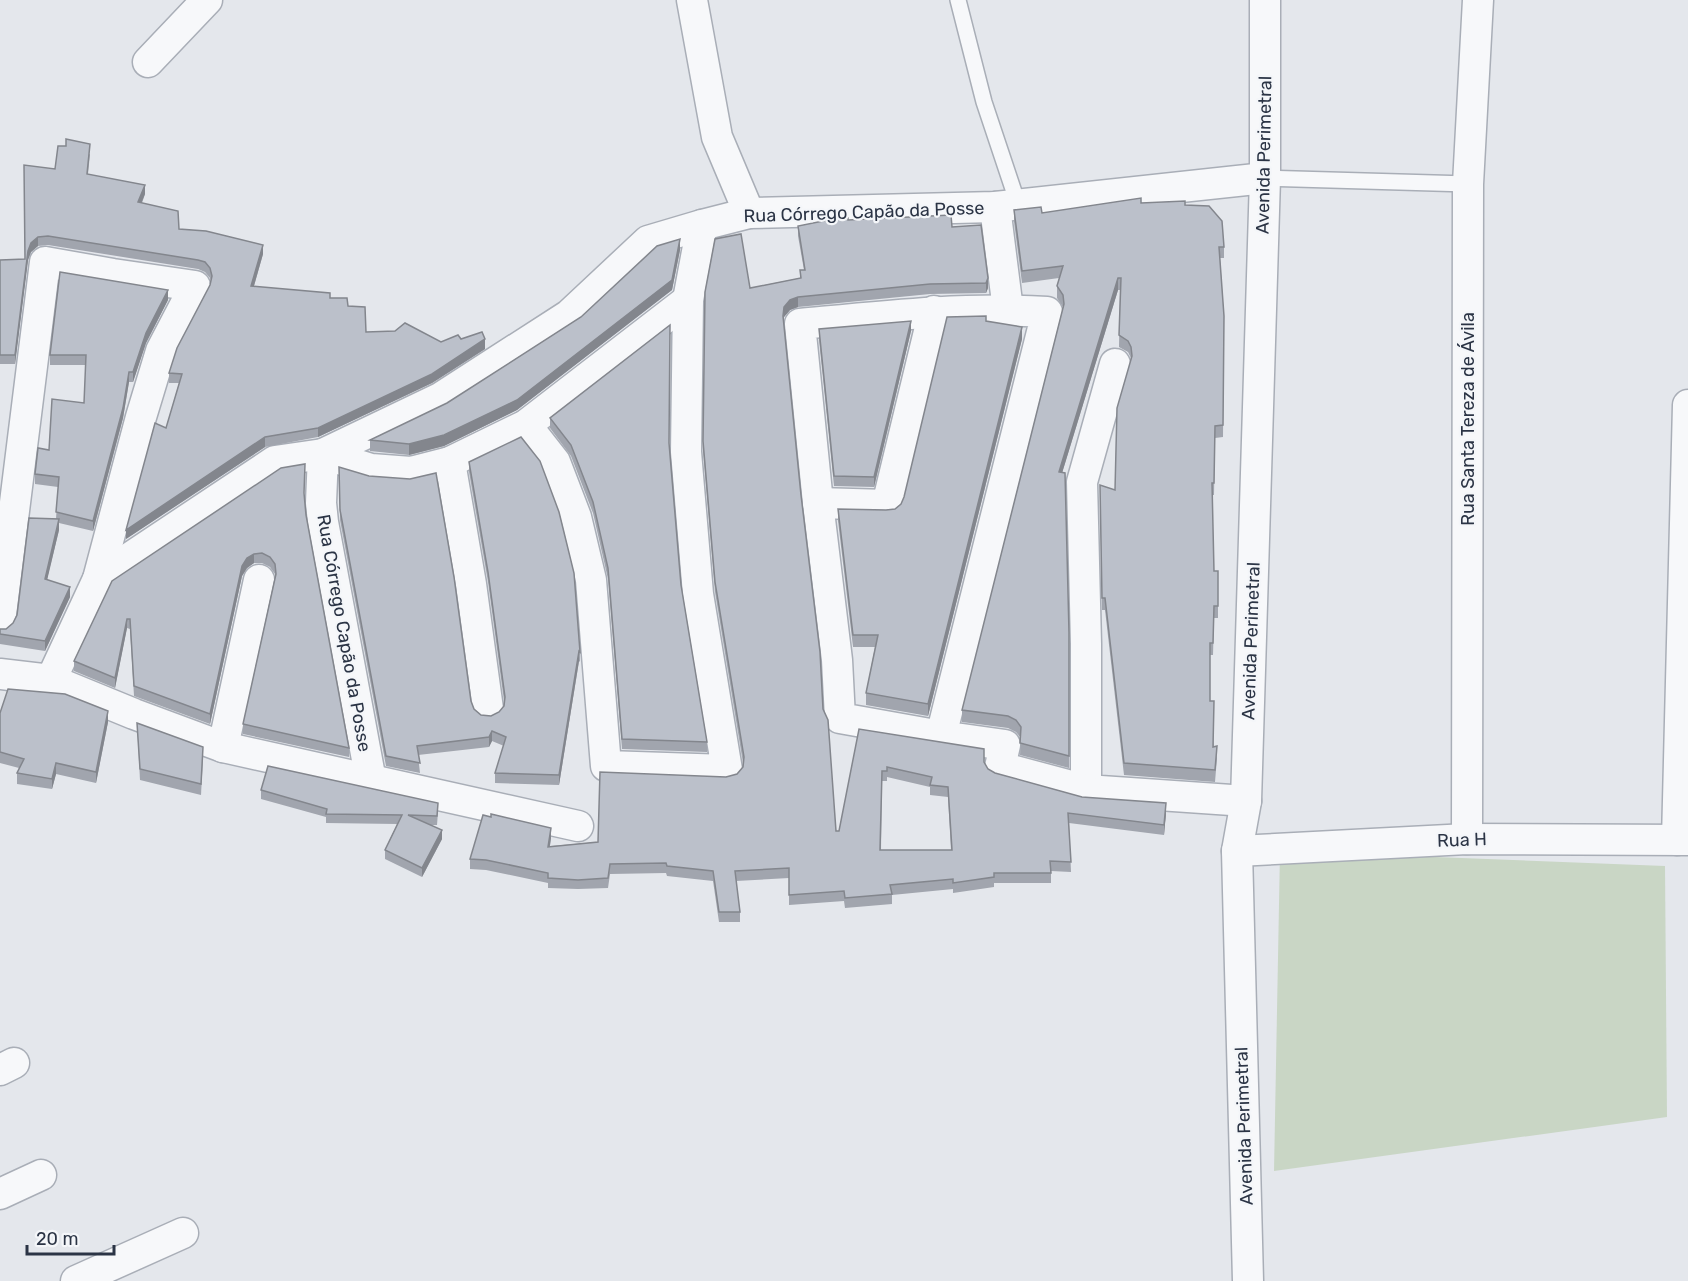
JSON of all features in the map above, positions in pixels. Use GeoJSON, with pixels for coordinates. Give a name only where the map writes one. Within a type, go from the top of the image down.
{"type":"FeatureCollection","features":[{"type":"Feature","properties":{"kind":"street"},"geometry":{"type":"LineString","coordinates":[[148,62],[207,0]]}},
{"type":"Feature","properties":{"kind":"street"},"geometry":{"type":"LineString","coordinates":[[692,0],[717,137],[749,213]]}},
{"type":"Feature","properties":{"kind":"street","name":"Avenida Perimetral"},"geometry":{"type":"LineString","coordinates":[[1248,1281],[1236,851],[1246,801],[1265,178],[1265,0]]}},
{"type":"Feature","properties":{"kind":"street","name":"Rua Santa Tereza de Ávila"},"geometry":{"type":"LineString","coordinates":[[1467,839],[1468,184],[1478,0]]}},
{"type":"Feature","properties":{"kind":"street","name":"Rua Córrego Capão da Posse"},"geometry":{"type":"LineString","coordinates":[[371,780],[323,522],[321,503],[323,454],[440,398],[569,315],[648,241],[702,225],[749,213],[1007,206],[1265,178]]}},
{"type":"Feature","properties":{"kind":"street"},"geometry":{"type":"LineString","coordinates":[[1007,206],[1008,310]]}},
{"type":"Feature","properties":{"kind":"street"},"geometry":{"type":"LineString","coordinates":[[525,425],[555,462],[579,527],[591,580],[606,766],[727,770],[698,594],[686,452],[688,300],[702,225]]}},
{"type":"Feature","properties":{"kind":"street"},"geometry":{"type":"LineString","coordinates":[[0,623],[45,262],[195,286],[161,351],[98,579],[51,680]]}},
{"type":"Feature","properties":{"kind":"street"},"geometry":{"type":"LineString","coordinates":[[98,579],[275,461],[323,454],[371,469],[411,472],[450,462],[525,425],[688,300]]}},
{"type":"Feature","properties":{"kind":"street"},"geometry":{"type":"LineString","coordinates":[[941,736],[1047,312],[934,311],[800,324],[837,660],[840,718],[941,736],[1005,745],[1000,767],[1086,790],[1246,801]]}},
{"type":"Feature","properties":{"kind":"street"},"geometry":{"type":"LineString","coordinates":[[818,503],[887,505],[934,311]]}},
{"type":"Feature","properties":{"kind":"street"},"geometry":{"type":"LineString","coordinates":[[1086,790],[1086,644],[1082,482],[1115,364]]}},
{"type":"Feature","properties":{"kind":"street"},"geometry":{"type":"LineString","coordinates":[[1682,840],[1688,405]]}},
{"type":"Feature","properties":{"kind":"street"},"geometry":{"type":"LineString","coordinates":[[450,462],[471,584],[488,709]]}},
{"type":"Feature","properties":{"kind":"street"},"geometry":{"type":"LineString","coordinates":[[223,747],[259,580]]}},
{"type":"Feature","properties":{"kind":"street"},"geometry":{"type":"LineString","coordinates":[[0,674],[51,680],[223,747],[578,826]]}},
{"type":"Feature","properties":{"kind":"street","name":"Rua H"},"geometry":{"type":"LineString","coordinates":[[1236,851],[1467,839],[1682,840]]}},
{"type":"Feature","properties":{"kind":"street"},"geometry":{"type":"LineString","coordinates":[[0,1194],[41,1175]]}},
{"type":"Feature","properties":{"kind":"street"},"geometry":{"type":"LineString","coordinates":[[76,1281],[183,1233]]}},
{"type":"Feature","properties":{"kind":"lane"},"geometry":{"type":"LineString","coordinates":[[958,0],[1007,206]]}},
{"type":"Feature","properties":{"kind":"lane"},"geometry":{"type":"LineString","coordinates":[[1265,178],[1468,184]]}},
{"type":"Feature","properties":{"kind":"green space"},"geometry":{"type":"Polygon","coordinates":[[[1280,851],[1665,866],[1667,1117],[1274,1171],[1280,851]]]}},
{"type":"Feature","properties":{"kind":"building"},"geometry":{"type":"Polygon","coordinates":[[[66,139],[90,144],[87,174],[145,185],[138,202],[178,211],[179,229],[206,231],[263,245],[251,286],[330,293],[330,298],[347,298],[348,306],[365,307],[366,332],[395,331],[405,323],[441,342],[458,335],[461,339],[482,332],[485,339],[432,374],[318,428],[265,437],[126,530],[155,423],[166,428],[182,374],[169,373],[177,348],[210,285],[212,276],[205,262],[198,260],[48,236],[38,237],[31,243],[28,251],[15,355],[0,355],[0,260],[25,259],[24,165],[55,169],[58,146],[66,146],[66,139]]]}},
{"type":"Feature","properties":{"kind":"building"},"geometry":{"type":"Polygon","coordinates":[[[1141,198],[1141,203],[1185,201],[1185,205],[1209,206],[1222,221],[1224,247],[1219,247],[1224,316],[1223,425],[1215,426],[1214,483],[1212,483],[1214,571],[1218,571],[1218,606],[1214,606],[1213,643],[1210,643],[1210,701],[1214,701],[1213,747],[1217,746],[1215,770],[1124,763],[1105,598],[1102,598],[1100,485],[1115,490],[1117,408],[1132,356],[1128,341],[1119,335],[1121,278],[1118,278],[1059,472],[1065,473],[1069,756],[1020,743],[1021,727],[1016,720],[1008,716],[962,710],[1064,304],[1063,295],[1057,286],[1063,266],[1022,271],[1014,210],[1041,207],[1042,213],[1141,198]]]}},
{"type":"Feature","properties":{"kind":"building"},"geometry":{"type":"Polygon","coordinates":[[[951,215],[952,227],[981,225],[988,278],[986,283],[930,284],[798,297],[790,300],[784,307],[783,316],[801,495],[820,652],[823,709],[828,720],[836,831],[839,831],[859,729],[984,749],[984,762],[988,769],[995,773],[1082,797],[1166,803],[1164,825],[1068,813],[1071,862],[1050,861],[1051,873],[994,873],[994,877],[953,883],[953,879],[890,885],[892,894],[845,898],[844,891],[789,895],[789,868],[735,871],[740,912],[719,912],[713,871],[667,866],[666,863],[610,864],[608,878],[578,880],[548,878],[548,873],[486,860],[470,859],[483,815],[491,817],[491,814],[551,828],[548,847],[598,842],[600,772],[726,777],[737,774],[743,767],[744,757],[715,582],[703,441],[705,292],[715,239],[741,234],[750,288],[801,278],[800,270],[805,270],[798,226],[838,218],[848,218],[848,220],[951,215]],[[887,767],[887,771],[882,771],[880,850],[952,850],[948,787],[930,785],[932,777],[887,767]]]}},
{"type":"Feature","properties":{"kind":"building"},"geometry":{"type":"Polygon","coordinates":[[[680,239],[672,280],[517,400],[444,435],[409,444],[370,440],[447,403],[581,317],[657,246],[680,239]]]}},
{"type":"Feature","properties":{"kind":"building"},"geometry":{"type":"Polygon","coordinates":[[[60,272],[168,290],[146,333],[133,372],[129,372],[123,408],[93,521],[56,512],[59,477],[35,474],[38,448],[49,450],[52,399],[84,403],[86,355],[50,355],[60,272]]]}},
{"type":"Feature","properties":{"kind":"building"},"geometry":{"type":"Polygon","coordinates":[[[986,316],[986,321],[1022,327],[928,704],[866,693],[878,635],[853,635],[838,509],[886,510],[895,509],[901,504],[947,317],[986,316]]]}},
{"type":"Feature","properties":{"kind":"building"},"geometry":{"type":"Polygon","coordinates":[[[911,321],[874,477],[834,476],[819,329],[911,321]]]}},
{"type":"Feature","properties":{"kind":"building"},"geometry":{"type":"Polygon","coordinates":[[[670,325],[669,443],[681,585],[707,742],[622,739],[608,568],[593,502],[571,445],[550,418],[670,325]]]}},
{"type":"Feature","properties":{"kind":"building"},"geometry":{"type":"Polygon","coordinates":[[[521,437],[540,461],[559,512],[574,573],[580,652],[559,775],[495,773],[506,737],[492,731],[489,737],[417,746],[420,763],[386,756],[340,510],[339,467],[369,476],[410,479],[436,473],[454,577],[471,701],[474,709],[481,715],[491,716],[504,706],[505,697],[488,572],[469,462],[521,437]]]}},
{"type":"Feature","properties":{"kind":"building"},"geometry":{"type":"Polygon","coordinates":[[[305,464],[306,515],[349,748],[243,724],[276,574],[275,564],[270,557],[262,553],[247,558],[242,566],[210,714],[134,686],[130,619],[127,619],[115,678],[74,661],[112,581],[281,468],[305,464]]]}},
{"type":"Feature","properties":{"kind":"building"},"geometry":{"type":"Polygon","coordinates":[[[29,518],[59,519],[45,579],[70,587],[45,641],[0,634],[0,629],[6,629],[17,615],[29,518]]]}},
{"type":"Feature","properties":{"kind":"building"},"geometry":{"type":"Polygon","coordinates":[[[8,689],[65,694],[108,711],[96,772],[56,763],[52,779],[17,773],[24,759],[0,752],[0,713],[8,689]]]}},
{"type":"Feature","properties":{"kind":"building"},"geometry":{"type":"Polygon","coordinates":[[[137,723],[203,747],[201,784],[140,769],[137,723]]]}},
{"type":"Feature","properties":{"kind":"building"},"geometry":{"type":"Polygon","coordinates":[[[268,766],[438,803],[437,816],[408,815],[442,830],[422,868],[385,850],[402,815],[326,814],[327,809],[261,790],[268,766]]]}}]}
